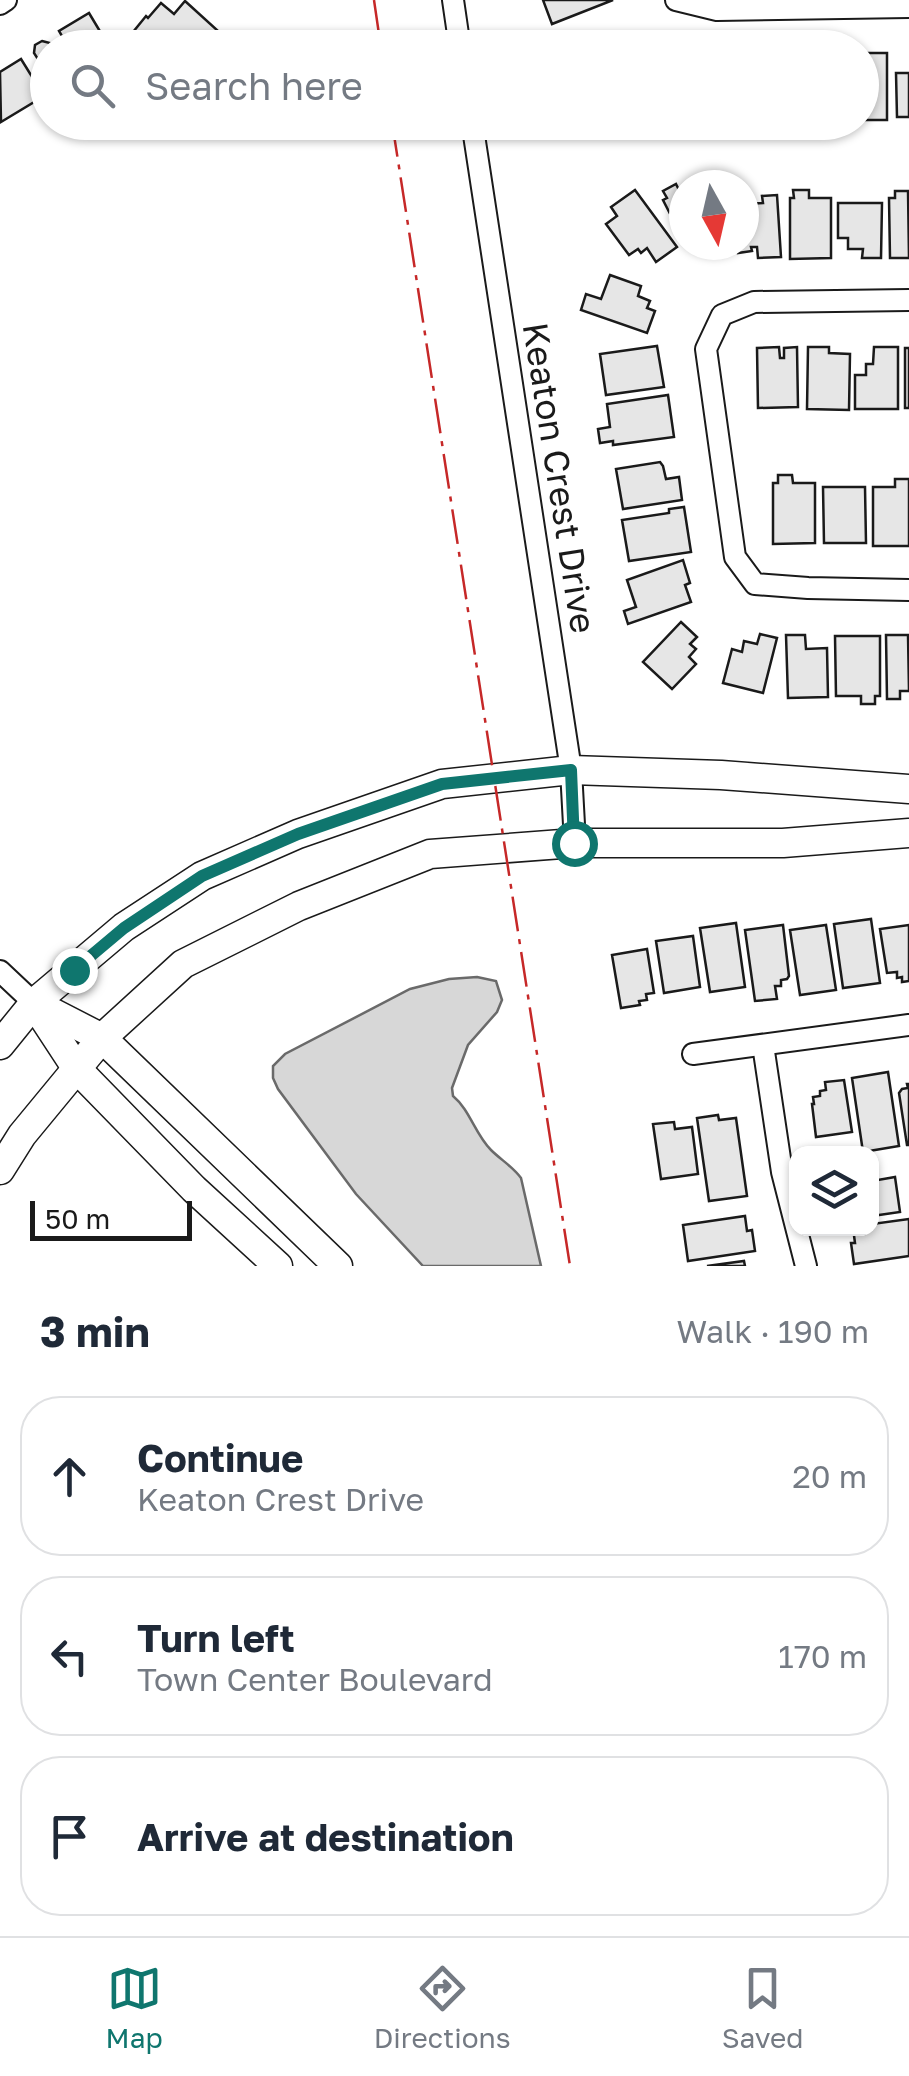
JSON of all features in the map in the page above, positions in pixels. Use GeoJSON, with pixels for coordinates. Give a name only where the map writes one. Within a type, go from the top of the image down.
{"type":"FeatureCollection","features":[{"type":"Feature","properties":{"kind":"street"},"geometry":{"type":"LineString","coordinates":[[452,0],[457,30]]}},
{"type":"Feature","properties":{"kind":"street"},"geometry":{"type":"LineString","coordinates":[[676,0],[717,10],[909,7]]}},
{"type":"Feature","properties":{"kind":"street","name":"Keaton Crest Drive"},"geometry":{"type":"LineString","coordinates":[[475,140],[571,770],[574,843]]}},
{"type":"Feature","properties":{"kind":"street"},"geometry":{"type":"LineString","coordinates":[[909,300],[754,302],[722,315],[706,349],[735,557],[755,584],[909,590]]}},
{"type":"Feature","properties":{"kind":"street"},"geometry":{"type":"LineString","coordinates":[[0,1044],[34,1004],[124,928],[202,876],[298,834],[442,784],[571,770],[721,774],[909,789]]}},
{"type":"Feature","properties":{"kind":"street"},"geometry":{"type":"LineString","coordinates":[[0,1170],[22,1134],[102,1038],[182,964],[299,906],[430,854],[574,843],[783,844],[909,834]]}},
{"type":"Feature","properties":{"kind":"street"},"geometry":{"type":"LineString","coordinates":[[0,971],[34,1004],[77,1069],[194,1189],[278,1266]]}},
{"type":"Feature","properties":{"kind":"street"},"geometry":{"type":"LineString","coordinates":[[34,1004],[102,1038],[338,1266]]}},
{"type":"Feature","properties":{"kind":"street"},"geometry":{"type":"LineString","coordinates":[[693,1054],[909,1025]]}},
{"type":"Feature","properties":{"kind":"street"},"geometry":{"type":"LineString","coordinates":[[763,1045],[782,1172],[806,1266]]}},
{"type":"Feature","properties":{"kind":"shaded area"},"geometry":{"type":"Polygon","coordinates":[[[477,977],[496,981],[502,1000],[497,1012],[468,1045],[452,1088],[453,1096],[485,1144],[521,1178],[541,1266],[423,1266],[356,1194],[273,1078],[273,1066],[285,1054],[410,989],[477,977]]]}},
{"type":"Feature","properties":{"kind":"building"},"geometry":{"type":"Polygon","coordinates":[[[543,0],[613,0],[552,24],[543,0]]]}},
{"type":"Feature","properties":{"kind":"building"},"geometry":{"type":"Polygon","coordinates":[[[185,1],[217,30],[135,30],[161,3],[174,14],[185,1]]]}},
{"type":"Feature","properties":{"kind":"building"},"geometry":{"type":"Polygon","coordinates":[[[89,13],[99,30],[61,30],[89,13]]]}},
{"type":"Feature","properties":{"kind":"building"},"geometry":{"type":"Polygon","coordinates":[[[879,53],[887,53],[887,120],[879,120],[879,53]]]}},
{"type":"Feature","properties":{"kind":"building"},"geometry":{"type":"Polygon","coordinates":[[[21,59],[30,73],[30,104],[1,122],[0,72],[21,59]]]}},
{"type":"Feature","properties":{"kind":"building"},"geometry":{"type":"Polygon","coordinates":[[[896,73],[909,73],[909,117],[897,117],[896,73]]]}},
{"type":"Feature","properties":{"kind":"building"},"geometry":{"type":"Polygon","coordinates":[[[669,188],[669,212],[663,200],[667,198],[663,191],[669,188]]]}},
{"type":"Feature","properties":{"kind":"building"},"geometry":{"type":"Polygon","coordinates":[[[635,190],[669,236],[669,253],[656,262],[647,248],[629,255],[606,224],[617,216],[611,207],[635,190]]]}},
{"type":"Feature","properties":{"kind":"building"},"geometry":{"type":"Polygon","coordinates":[[[793,190],[809,190],[809,198],[831,198],[831,258],[790,259],[793,190]]]}},
{"type":"Feature","properties":{"kind":"building"},"geometry":{"type":"Polygon","coordinates":[[[895,191],[908,191],[909,258],[890,258],[889,198],[895,198],[895,191]]]}},
{"type":"Feature","properties":{"kind":"building"},"geometry":{"type":"Polygon","coordinates":[[[777,195],[781,257],[759,258],[762,196],[777,195]]]}},
{"type":"Feature","properties":{"kind":"building"},"geometry":{"type":"Polygon","coordinates":[[[838,203],[882,203],[881,258],[862,258],[863,249],[848,249],[848,238],[838,238],[838,203]]]}},
{"type":"Feature","properties":{"kind":"building"},"geometry":{"type":"Polygon","coordinates":[[[610,275],[641,286],[638,296],[650,301],[647,308],[655,311],[647,333],[581,310],[586,294],[601,299],[610,275]]]}},
{"type":"Feature","properties":{"kind":"building"},"geometry":{"type":"Polygon","coordinates":[[[657,346],[664,387],[606,395],[600,354],[657,346]]]}},
{"type":"Feature","properties":{"kind":"building"},"geometry":{"type":"Polygon","coordinates":[[[779,347],[780,358],[784,358],[784,348],[797,347],[798,407],[758,408],[757,348],[779,347]]]}},
{"type":"Feature","properties":{"kind":"building"},"geometry":{"type":"Polygon","coordinates":[[[808,347],[829,347],[829,353],[850,354],[849,410],[807,409],[808,347]]]}},
{"type":"Feature","properties":{"kind":"building"},"geometry":{"type":"Polygon","coordinates":[[[874,347],[898,347],[898,409],[855,409],[855,375],[866,375],[866,364],[873,364],[874,347]]]}},
{"type":"Feature","properties":{"kind":"building"},"geometry":{"type":"Polygon","coordinates":[[[905,348],[909,348],[909,408],[905,408],[905,348]]]}},
{"type":"Feature","properties":{"kind":"building"},"geometry":{"type":"Polygon","coordinates":[[[668,395],[674,437],[613,445],[613,441],[600,443],[598,429],[610,427],[607,404],[668,395]]]}},
{"type":"Feature","properties":{"kind":"building"},"geometry":{"type":"Polygon","coordinates":[[[660,462],[666,479],[679,477],[682,500],[623,509],[616,469],[660,462]]]}},
{"type":"Feature","properties":{"kind":"building"},"geometry":{"type":"Polygon","coordinates":[[[778,475],[792,475],[793,483],[815,483],[815,543],[773,544],[773,483],[778,483],[778,475]]]}},
{"type":"Feature","properties":{"kind":"building"},"geometry":{"type":"Polygon","coordinates":[[[895,479],[909,479],[909,546],[873,546],[873,487],[895,487],[895,479]]]}},
{"type":"Feature","properties":{"kind":"building"},"geometry":{"type":"Polygon","coordinates":[[[823,487],[865,487],[866,543],[824,543],[823,487]]]}},
{"type":"Feature","properties":{"kind":"building"},"geometry":{"type":"Polygon","coordinates":[[[684,507],[691,552],[629,561],[622,520],[684,507]]]}},
{"type":"Feature","properties":{"kind":"building"},"geometry":{"type":"Polygon","coordinates":[[[683,560],[691,602],[628,624],[624,611],[636,607],[627,580],[683,560]]]}},
{"type":"Feature","properties":{"kind":"building"},"geometry":{"type":"Polygon","coordinates":[[[681,622],[697,637],[690,644],[696,649],[689,657],[696,664],[672,689],[643,662],[681,622]]]}},
{"type":"Feature","properties":{"kind":"building"},"geometry":{"type":"Polygon","coordinates":[[[760,634],[777,638],[763,693],[723,683],[732,649],[742,652],[744,641],[757,644],[760,634]]]}},
{"type":"Feature","properties":{"kind":"building"},"geometry":{"type":"Polygon","coordinates":[[[786,635],[805,635],[806,649],[827,648],[828,697],[788,698],[786,635]]]}},
{"type":"Feature","properties":{"kind":"building"},"geometry":{"type":"Polygon","coordinates":[[[886,635],[908,635],[909,691],[900,691],[900,699],[887,699],[886,635]]]}},
{"type":"Feature","properties":{"kind":"building"},"geometry":{"type":"Polygon","coordinates":[[[835,636],[880,636],[880,696],[875,696],[875,704],[861,704],[861,696],[836,696],[835,636]]]}},
{"type":"Feature","properties":{"kind":"building"},"geometry":{"type":"Polygon","coordinates":[[[871,919],[880,983],[843,988],[834,924],[871,919]]]}},
{"type":"Feature","properties":{"kind":"building"},"geometry":{"type":"Polygon","coordinates":[[[736,923],[745,987],[710,992],[700,928],[736,923]]]}},
{"type":"Feature","properties":{"kind":"building"},"geometry":{"type":"Polygon","coordinates":[[[783,925],[789,976],[781,980],[781,986],[775,986],[777,999],[755,1001],[745,930],[783,925]]]}},
{"type":"Feature","properties":{"kind":"building"},"geometry":{"type":"Polygon","coordinates":[[[826,925],[836,990],[800,995],[790,930],[826,925]]]}},
{"type":"Feature","properties":{"kind":"building"},"geometry":{"type":"Polygon","coordinates":[[[909,925],[909,981],[902,982],[897,972],[887,973],[880,929],[909,925]]]}},
{"type":"Feature","properties":{"kind":"building"},"geometry":{"type":"Polygon","coordinates":[[[693,936],[700,987],[664,993],[656,941],[693,936]]]}},
{"type":"Feature","properties":{"kind":"building"},"geometry":{"type":"Polygon","coordinates":[[[647,949],[654,993],[646,994],[647,1000],[639,1001],[640,1005],[621,1008],[612,955],[647,949]]]}},
{"type":"Feature","properties":{"kind":"building"},"geometry":{"type":"Polygon","coordinates":[[[888,1072],[899,1146],[879,1149],[879,1146],[862,1146],[852,1078],[888,1072]]]}},
{"type":"Feature","properties":{"kind":"building"},"geometry":{"type":"Polygon","coordinates":[[[844,1080],[852,1132],[816,1137],[813,1097],[826,1090],[825,1082],[844,1080]]]}},
{"type":"Feature","properties":{"kind":"building"},"geometry":{"type":"Polygon","coordinates":[[[909,1084],[909,1145],[899,1093],[908,1088],[909,1084]]]}},
{"type":"Feature","properties":{"kind":"building"},"geometry":{"type":"Polygon","coordinates":[[[718,1115],[719,1120],[736,1118],[747,1196],[709,1201],[697,1118],[718,1115]]]}},
{"type":"Feature","properties":{"kind":"building"},"geometry":{"type":"Polygon","coordinates":[[[674,1122],[675,1129],[692,1127],[698,1174],[661,1179],[653,1124],[674,1122]]]}},
{"type":"Feature","properties":{"kind":"building"},"geometry":{"type":"Polygon","coordinates":[[[895,1177],[900,1212],[879,1215],[879,1180],[895,1177]]]}},
{"type":"Feature","properties":{"kind":"building"},"geometry":{"type":"Polygon","coordinates":[[[745,1216],[755,1251],[688,1261],[683,1225],[745,1216]]]}},
{"type":"Feature","properties":{"kind":"building"},"geometry":{"type":"Polygon","coordinates":[[[909,1219],[909,1256],[854,1264],[851,1243],[855,1243],[854,1236],[879,1236],[879,1223],[909,1219]]]}},
{"type":"Feature","properties":{"kind":"building"},"geometry":{"type":"Polygon","coordinates":[[[744,1261],[745,1266],[707,1266],[744,1261]]]}},
{"type":"Feature","properties":{"kind":"power"},"geometry":{"type":"LineString","coordinates":[[374,0],[378,30]]}},
{"type":"Feature","properties":{"kind":"power"},"geometry":{"type":"LineString","coordinates":[[395,140],[570,1266]]}},
{"type":"Feature","properties":{"kind":"route"},"geometry":{"type":"LineString","coordinates":[[74,970],[124,928],[202,876],[298,834],[442,784],[571,770],[574,843]]}}]}
